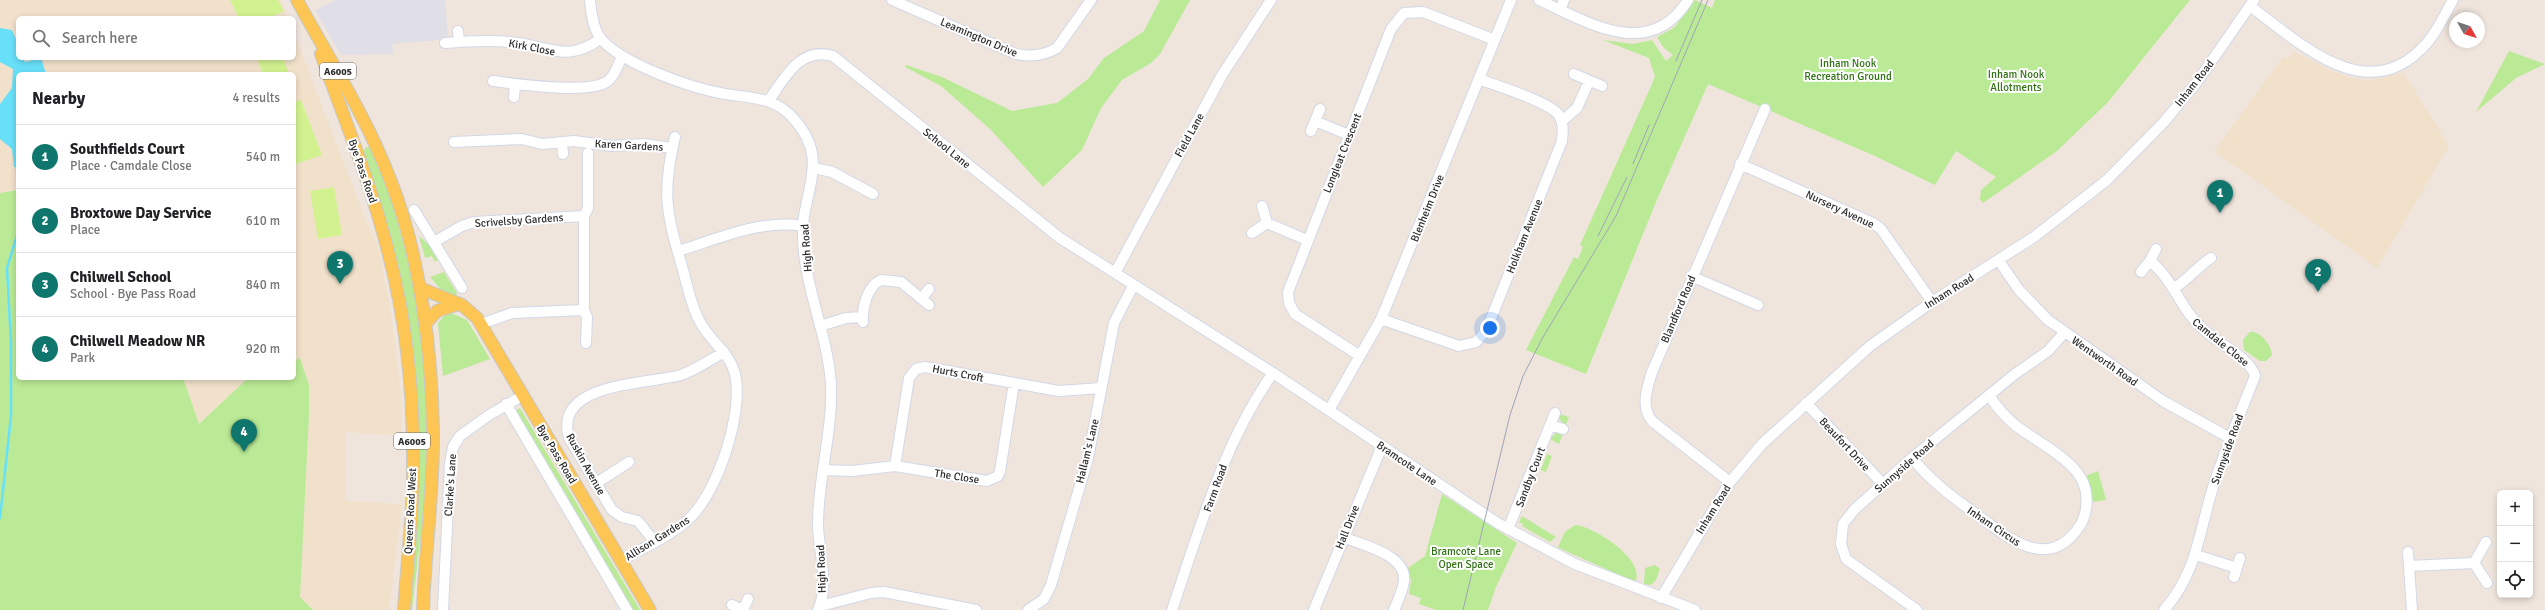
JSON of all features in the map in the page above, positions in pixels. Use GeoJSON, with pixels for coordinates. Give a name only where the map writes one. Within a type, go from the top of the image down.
{"type":"FeatureCollection","features":[{"type":"Feature","properties":{"kind":"main road","name":"Bye Pass Road"},"geometry":{"type":"LineString","coordinates":[[297,0],[361,115],[391,180],[420,288],[425,324]]}},
{"type":"Feature","properties":{"kind":"main road","name":"Bye Pass Road"},"geometry":{"type":"LineString","coordinates":[[313,29],[365,174],[389,256],[401,317]]}},
{"type":"Feature","properties":{"kind":"main road","name":"Bye Pass Road"},"geometry":{"type":"LineString","coordinates":[[420,288],[458,304],[473,313],[481,324],[522,396],[650,610]]}},
{"type":"Feature","properties":{"kind":"main road"},"geometry":{"type":"LineString","coordinates":[[425,324],[436,312],[458,304]]}},
{"type":"Feature","properties":{"kind":"main road","name":"Queens Road West"},"geometry":{"type":"LineString","coordinates":[[401,317],[409,376],[413,470],[404,610]]}},
{"type":"Feature","properties":{"kind":"main road","name":"Queens Road West"},"geometry":{"type":"LineString","coordinates":[[423,610],[433,431],[425,324]]}},
{"type":"Feature","properties":{"kind":"street","name":"High Road"},"geometry":{"type":"LineString","coordinates":[[590,0],[593,21],[600,38],[622,57],[709,90],[769,100],[786,110],[800,126],[811,145],[814,168],[803,226],[806,270],[829,365],[831,398],[818,514],[822,584],[819,608]]}},
{"type":"Feature","properties":{"kind":"street","name":"Leamington Drive"},"geometry":{"type":"LineString","coordinates":[[894,0],[1016,54],[1030,56],[1050,52],[1057,48],[1092,0]]}},
{"type":"Feature","properties":{"kind":"street","name":"Field Lane"},"geometry":{"type":"LineString","coordinates":[[1115,273],[1212,93],[1271,0]]}},
{"type":"Feature","properties":{"kind":"street","name":"Blenheim Drive"},"geometry":{"type":"LineString","coordinates":[[1329,410],[1382,319],[1511,0]]}},
{"type":"Feature","properties":{"kind":"street"},"geometry":{"type":"LineString","coordinates":[[1539,0],[1604,30],[1629,34],[1652,30],[1663,24],[1675,16],[1688,0]]}},
{"type":"Feature","properties":{"kind":"street"},"geometry":{"type":"LineString","coordinates":[[1560,10],[1564,0]]}},
{"type":"Feature","properties":{"kind":"street"},"geometry":{"type":"LineString","coordinates":[[2252,3],[2325,60],[2356,71],[2373,72],[2400,65],[2421,50],[2433,34],[2453,0]]}},
{"type":"Feature","properties":{"kind":"street","name":"Inham Road"},"geometry":{"type":"LineString","coordinates":[[1661,598],[1730,482],[1762,444],[1870,346],[1932,302],[1999,261],[2070,211],[2127,162],[2164,122],[2197,82],[2252,3]]}},
{"type":"Feature","properties":{"kind":"street","name":"Longleat Crescent"},"geometry":{"type":"LineString","coordinates":[[1360,356],[1300,318],[1292,310],[1288,298],[1288,287],[1391,29],[1404,13],[1423,12],[1495,40]]}},
{"type":"Feature","properties":{"kind":"street"},"geometry":{"type":"LineString","coordinates":[[458,31],[459,42]]}},
{"type":"Feature","properties":{"kind":"street","name":"Kirk Close"},"geometry":{"type":"LineString","coordinates":[[445,43],[510,42],[567,53],[582,50],[600,38]]}},
{"type":"Feature","properties":{"kind":"street","name":"School Lane"},"geometry":{"type":"LineString","coordinates":[[769,100],[798,62],[810,55],[822,54],[833,56],[1033,218],[1133,286]]}},
{"type":"Feature","properties":{"kind":"street"},"geometry":{"type":"LineString","coordinates":[[493,81],[539,87],[596,87],[609,80],[622,57]]}},
{"type":"Feature","properties":{"kind":"street"},"geometry":{"type":"LineString","coordinates":[[1574,74],[1602,86]]}},
{"type":"Feature","properties":{"kind":"street"},"geometry":{"type":"LineString","coordinates":[[1479,78],[1547,106],[1558,114],[1562,121],[1577,108],[1589,81]]}},
{"type":"Feature","properties":{"kind":"street"},"geometry":{"type":"LineString","coordinates":[[514,97],[515,84]]}},
{"type":"Feature","properties":{"kind":"street"},"geometry":{"type":"LineString","coordinates":[[1320,109],[1313,126],[1349,135]]}},
{"type":"Feature","properties":{"kind":"street","name":"Blandford Road"},"geometry":{"type":"LineString","coordinates":[[1730,482],[1653,422],[1648,414],[1645,402],[1652,372],[1740,164],[1765,109]]}},
{"type":"Feature","properties":{"kind":"street","name":"Holkham Avenue"},"geometry":{"type":"LineString","coordinates":[[1382,319],[1459,346],[1472,344],[1482,336],[1562,141],[1562,121]]}},
{"type":"Feature","properties":{"kind":"street","name":"Allison Gardens"},"geometry":{"type":"LineString","coordinates":[[620,561],[684,523],[694,514],[725,456],[735,418],[737,394],[735,374],[724,352],[706,331],[694,310],[666,199],[672,148],[675,137]]}},
{"type":"Feature","properties":{"kind":"street","name":"Karen Gardens"},"geometry":{"type":"LineString","coordinates":[[454,142],[522,139],[542,144],[574,141],[612,146],[643,144],[672,148]]}},
{"type":"Feature","properties":{"kind":"street"},"geometry":{"type":"LineString","coordinates":[[562,143],[563,154]]}},
{"type":"Feature","properties":{"kind":"street"},"geometry":{"type":"LineString","coordinates":[[586,343],[587,317],[584,310],[584,216],[588,208],[588,153]]}},
{"type":"Feature","properties":{"kind":"street","name":"Nursery Avenue"},"geometry":{"type":"LineString","coordinates":[[1740,164],[1873,223],[1881,229],[1932,302]]}},
{"type":"Feature","properties":{"kind":"street"},"geometry":{"type":"LineString","coordinates":[[814,168],[832,172],[873,194]]}},
{"type":"Feature","properties":{"kind":"street"},"geometry":{"type":"LineString","coordinates":[[1262,206],[1267,223]]}},
{"type":"Feature","properties":{"kind":"street"},"geometry":{"type":"LineString","coordinates":[[414,210],[462,288]]}},
{"type":"Feature","properties":{"kind":"street","name":"Scrivelsby Gardens"},"geometry":{"type":"LineString","coordinates":[[434,242],[462,226],[474,222],[584,216]]}},
{"type":"Feature","properties":{"kind":"street"},"geometry":{"type":"LineString","coordinates":[[1267,223],[1307,240]]}},
{"type":"Feature","properties":{"kind":"street"},"geometry":{"type":"LineString","coordinates":[[1252,233],[1267,223]]}},
{"type":"Feature","properties":{"kind":"street"},"geometry":{"type":"LineString","coordinates":[[678,251],[765,226],[786,224],[803,226]]}},
{"type":"Feature","properties":{"kind":"street"},"geometry":{"type":"LineString","coordinates":[[2141,272],[2150,261],[2156,249]]}},
{"type":"Feature","properties":{"kind":"street"},"geometry":{"type":"LineString","coordinates":[[2174,288],[2186,281],[2200,265],[2211,258]]}},
{"type":"Feature","properties":{"kind":"street","name":"Wentworth Road"},"geometry":{"type":"LineString","coordinates":[[1999,261],[2034,308],[2065,332],[2169,404],[2230,438]]}},
{"type":"Feature","properties":{"kind":"street","name":"Camdale Close"},"geometry":{"type":"LineString","coordinates":[[2150,261],[2160,269],[2174,288],[2192,319],[2216,340],[2246,361],[2255,376]]}},
{"type":"Feature","properties":{"kind":"street"},"geometry":{"type":"LineString","coordinates":[[1692,276],[1758,305]]}},
{"type":"Feature","properties":{"kind":"street"},"geometry":{"type":"LineString","coordinates":[[820,326],[846,318],[863,319],[870,290],[881,280],[901,282],[926,301],[929,289]]}},
{"type":"Feature","properties":{"kind":"street","name":"Bramcote Lane"},"geometry":{"type":"LineString","coordinates":[[1133,286],[1273,373],[1508,529],[1575,564],[1695,610]]}},
{"type":"Feature","properties":{"kind":"street","name":"Hallam's Lane"},"geometry":{"type":"LineString","coordinates":[[1028,610],[1044,599],[1051,585],[1088,458],[1114,323],[1133,286]]}},
{"type":"Feature","properties":{"kind":"street"},"geometry":{"type":"LineString","coordinates":[[481,324],[512,313],[584,310]]}},
{"type":"Feature","properties":{"kind":"street","name":"Sunnyside Road"},"geometry":{"type":"LineString","coordinates":[[1917,610],[1852,565],[1843,553],[1840,541],[1843,524],[1855,509],[1912,458],[1989,395],[2048,351],[2065,332]]}},
{"type":"Feature","properties":{"kind":"street","name":"Ruskin Avenue"},"geometry":{"type":"LineString","coordinates":[[654,541],[638,521],[615,513],[595,484],[566,430],[567,419],[575,404],[592,393],[680,375],[724,352]]}},
{"type":"Feature","properties":{"kind":"street","name":"Hurts Croft"},"geometry":{"type":"LineString","coordinates":[[895,466],[909,378],[916,369],[925,367],[1059,391],[1101,388]]}},
{"type":"Feature","properties":{"kind":"street","name":"Farm Road"},"geometry":{"type":"LineString","coordinates":[[1172,610],[1230,445],[1255,399],[1273,373]]}},
{"type":"Feature","properties":{"kind":"street","name":"Sunnyside Road"},"geometry":{"type":"LineString","coordinates":[[2164,610],[2180,590],[2196,555],[2214,484],[2230,438],[2255,376]]}},
{"type":"Feature","properties":{"kind":"street","name":"The Close"},"geometry":{"type":"LineString","coordinates":[[823,470],[852,471],[895,466],[987,481],[993,479],[1000,471],[1014,383]]}},
{"type":"Feature","properties":{"kind":"street","name":"Inham Circus"},"geometry":{"type":"LineString","coordinates":[[1912,458],[1939,487],[2020,545],[2044,549],[2069,538],[2080,525],[2084,514],[2086,497],[2081,480],[2070,465],[2010,420],[1989,395]]}},
{"type":"Feature","properties":{"kind":"street","name":"Clarke's Lane"},"geometry":{"type":"LineString","coordinates":[[442,610],[450,464],[453,447],[466,430],[506,404],[522,396]]}},
{"type":"Feature","properties":{"kind":"street","name":"Beaufort Drive"},"geometry":{"type":"LineString","coordinates":[[1806,403],[1883,484]]}},
{"type":"Feature","properties":{"kind":"street","name":"Bye Pass Road"},"geometry":{"type":"LineString","coordinates":[[506,404],[628,610]]}},
{"type":"Feature","properties":{"kind":"street","name":"Sandby Court"},"geometry":{"type":"LineString","coordinates":[[1508,529],[1555,413]]}},
{"type":"Feature","properties":{"kind":"street"},"geometry":{"type":"LineString","coordinates":[[1550,425],[1563,429]]}},
{"type":"Feature","properties":{"kind":"street","name":"Hall Drive"},"geometry":{"type":"LineString","coordinates":[[1314,610],[1382,446]]}},
{"type":"Feature","properties":{"kind":"street"},"geometry":{"type":"LineString","coordinates":[[595,484],[629,462]]}},
{"type":"Feature","properties":{"kind":"street"},"geometry":{"type":"LineString","coordinates":[[1343,537],[1389,556],[1399,564],[1404,580],[1394,610]]}},
{"type":"Feature","properties":{"kind":"street"},"geometry":{"type":"LineString","coordinates":[[2474,562],[2486,542]]}},
{"type":"Feature","properties":{"kind":"street"},"geometry":{"type":"LineString","coordinates":[[2408,552],[2412,610]]}},
{"type":"Feature","properties":{"kind":"street"},"geometry":{"type":"LineString","coordinates":[[2196,555],[2237,567]]}},
{"type":"Feature","properties":{"kind":"street"},"geometry":{"type":"LineString","coordinates":[[2409,566],[2474,562]]}},
{"type":"Feature","properties":{"kind":"street"},"geometry":{"type":"LineString","coordinates":[[2474,562],[2487,582]]}},
{"type":"Feature","properties":{"kind":"street"},"geometry":{"type":"LineString","coordinates":[[819,608],[871,593],[884,592],[976,610]]}},
{"type":"Feature","properties":{"kind":"street"},"geometry":{"type":"LineString","coordinates":[[732,605],[743,610],[748,599]]}},
{"type":"Feature","properties":{"kind":"shaded area"},"geometry":{"type":"Polygon","coordinates":[[[0,0],[280,0],[287,16],[16,16],[16,60],[296,60],[296,38],[368,226],[379,248],[392,320],[401,394],[402,436],[346,432],[345,501],[402,504],[389,610],[313,610],[300,597],[309,414],[309,384],[300,359],[296,360],[296,72],[16,72],[16,190],[0,193],[0,0]]]}},
{"type":"Feature","properties":{"kind":"shaded area"},"geometry":{"type":"Polygon","coordinates":[[[336,0],[445,0],[448,39],[392,44],[394,54],[341,55],[315,10],[336,0]]]}},
{"type":"Feature","properties":{"kind":"shaded area"},"geometry":{"type":"Polygon","coordinates":[[[2294,52],[2332,71],[2352,78],[2368,81],[2404,73],[2449,146],[2377,268],[2214,151],[2283,57],[2288,59],[2294,52]]]}},
{"type":"Feature","properties":{"kind":"shaded area"},"geometry":{"type":"Polygon","coordinates":[[[184,380],[246,380],[199,424],[184,380]]]}},
{"type":"Feature","properties":{"kind":"green space"},"geometry":{"type":"Polygon","coordinates":[[[230,0],[278,0],[284,11],[273,16],[238,16],[230,0]]]}},
{"type":"Feature","properties":{"kind":"green space"},"geometry":{"type":"Polygon","coordinates":[[[1160,0],[1190,0],[1160,54],[1151,63],[1122,80],[1101,108],[1082,150],[1043,187],[990,129],[941,86],[905,67],[906,65],[942,77],[1012,111],[1057,103],[1088,79],[1104,58],[1144,31],[1160,0]]]}},
{"type":"Feature","properties":{"kind":"green space"},"geometry":{"type":"Polygon","coordinates":[[[1695,0],[1712,8],[1715,0],[2190,0],[2108,102],[2057,151],[1983,203],[1980,199],[1981,190],[1996,177],[1956,151],[1935,185],[1877,157],[1708,84],[1656,202],[1586,374],[1526,350],[1574,257],[1578,259],[1583,247],[1580,245],[1655,77],[1649,58],[1603,40],[1633,44],[1652,40],[1666,61],[1673,55],[1664,48],[1657,37],[1675,27],[1695,0]]]}},
{"type":"Feature","properties":{"kind":"green space"},"geometry":{"type":"Polygon","coordinates":[[[2509,51],[2545,64],[2516,78],[2476,112],[2509,51]]]}},
{"type":"Feature","properties":{"kind":"green space"},"geometry":{"type":"Polygon","coordinates":[[[258,60],[284,60],[288,72],[262,72],[258,60]]]}},
{"type":"Feature","properties":{"kind":"green space"},"geometry":{"type":"Polygon","coordinates":[[[301,100],[322,155],[296,164],[296,101],[301,100]]]}},
{"type":"Feature","properties":{"kind":"green space"},"geometry":{"type":"Polygon","coordinates":[[[366,147],[371,147],[385,182],[406,255],[420,329],[424,366],[427,442],[426,484],[412,610],[409,610],[418,488],[391,242],[364,151],[366,147]]]}},
{"type":"Feature","properties":{"kind":"green space"},"geometry":{"type":"Polygon","coordinates":[[[334,187],[342,235],[318,239],[310,191],[334,187]]]}},
{"type":"Feature","properties":{"kind":"green space"},"geometry":{"type":"Polygon","coordinates":[[[16,190],[16,380],[184,380],[199,424],[246,380],[296,380],[296,360],[300,358],[309,385],[309,414],[300,597],[313,610],[0,610],[0,193],[16,190]]]}},
{"type":"Feature","properties":{"kind":"green space"},"geometry":{"type":"Polygon","coordinates":[[[419,236],[428,244],[438,261],[434,261],[432,256],[425,258],[419,236]]]}},
{"type":"Feature","properties":{"kind":"green space"},"geometry":{"type":"Polygon","coordinates":[[[444,272],[457,293],[456,296],[443,292],[430,277],[444,272]]]}},
{"type":"Feature","properties":{"kind":"green space"},"geometry":{"type":"Polygon","coordinates":[[[451,313],[467,320],[490,359],[443,376],[438,323],[445,315],[451,313]]]}},
{"type":"Feature","properties":{"kind":"green space"},"geometry":{"type":"Polygon","coordinates":[[[2250,332],[2258,333],[2268,343],[2272,355],[2266,361],[2260,361],[2244,350],[2243,340],[2250,332]]]}},
{"type":"Feature","properties":{"kind":"green space"},"geometry":{"type":"Polygon","coordinates":[[[520,408],[640,610],[633,610],[515,411],[520,408]]]}},
{"type":"Feature","properties":{"kind":"green space"},"geometry":{"type":"Polygon","coordinates":[[[1559,414],[1569,417],[1566,425],[1559,419],[1559,414]]]}},
{"type":"Feature","properties":{"kind":"green space"},"geometry":{"type":"Polygon","coordinates":[[[1556,433],[1563,433],[1559,444],[1550,439],[1556,433]]]}},
{"type":"Feature","properties":{"kind":"green space"},"geometry":{"type":"Polygon","coordinates":[[[1547,454],[1552,456],[1546,472],[1541,470],[1547,454]]]}},
{"type":"Feature","properties":{"kind":"green space"},"geometry":{"type":"Polygon","coordinates":[[[2098,471],[2106,500],[2093,502],[2086,476],[2098,471]]]}},
{"type":"Feature","properties":{"kind":"green space","name":"Bramcote Lane Open Space"},"geometry":{"type":"Polygon","coordinates":[[[1442,494],[1517,543],[1496,587],[1488,610],[1436,610],[1419,604],[1421,598],[1409,594],[1411,581],[1408,568],[1425,556],[1442,494]]]}},
{"type":"Feature","properties":{"kind":"green space"},"geometry":{"type":"Polygon","coordinates":[[[1522,516],[1556,537],[1550,542],[1522,526],[1523,524],[1519,522],[1522,516]]]}},
{"type":"Feature","properties":{"kind":"green space"},"geometry":{"type":"Polygon","coordinates":[[[1575,525],[1594,531],[1626,555],[1633,564],[1637,573],[1635,582],[1559,548],[1558,547],[1565,532],[1575,525]]]}},
{"type":"Feature","properties":{"kind":"green space"},"geometry":{"type":"Polygon","coordinates":[[[1655,565],[1660,569],[1656,580],[1651,585],[1644,584],[1645,568],[1655,565]]]}},
{"type":"Feature","properties":{"kind":"water"},"geometry":{"type":"Polygon","coordinates":[[[0,28],[12,30],[16,39],[16,60],[24,60],[25,62],[42,60],[45,72],[16,72],[16,168],[14,167],[12,149],[0,139],[0,104],[12,88],[13,69],[0,62],[0,28]]]}},
{"type":"Feature","properties":{"kind":"waterway"},"geometry":{"type":"LineString","coordinates":[[0,518],[11,416],[11,343],[7,268],[16,239]]}},
{"type":"Feature","properties":{"kind":"tram line"},"geometry":{"type":"LineString","coordinates":[[1676,61],[1702,0]]}},
{"type":"Feature","properties":{"kind":"tram line"},"geometry":{"type":"LineString","coordinates":[[1463,610],[1510,415],[1523,376],[1543,337],[1616,216],[1708,0]]}},
{"type":"Feature","properties":{"kind":"tram line"},"geometry":{"type":"LineString","coordinates":[[1633,164],[1649,125]]}},
{"type":"Feature","properties":{"kind":"tram line"},"geometry":{"type":"LineString","coordinates":[[1598,236],[1627,177]]}},
{"type":"Feature","properties":{"kind":"place","name":"Southfields Court"},"geometry":{"type":"Point","coordinates":[2220,213]}},
{"type":"Feature","properties":{"kind":"place","name":"Chilwell School"},"geometry":{"type":"Point","coordinates":[340,284]}},
{"type":"Feature","properties":{"kind":"place","name":"Broxtowe Day Service"},"geometry":{"type":"Point","coordinates":[2318,292]}},
{"type":"Feature","properties":{"kind":"place","name":"Chilwell Meadow NR"},"geometry":{"type":"Point","coordinates":[244,452]}},
{"type":"Feature","properties":{"kind":"park label","name":"Inham Nook Recreation Ground"},"geometry":{"type":"Point","coordinates":[1848,69]}},
{"type":"Feature","properties":{"kind":"park label","name":"Inham Nook Allotments"},"geometry":{"type":"Point","coordinates":[2016,80]}}]}
